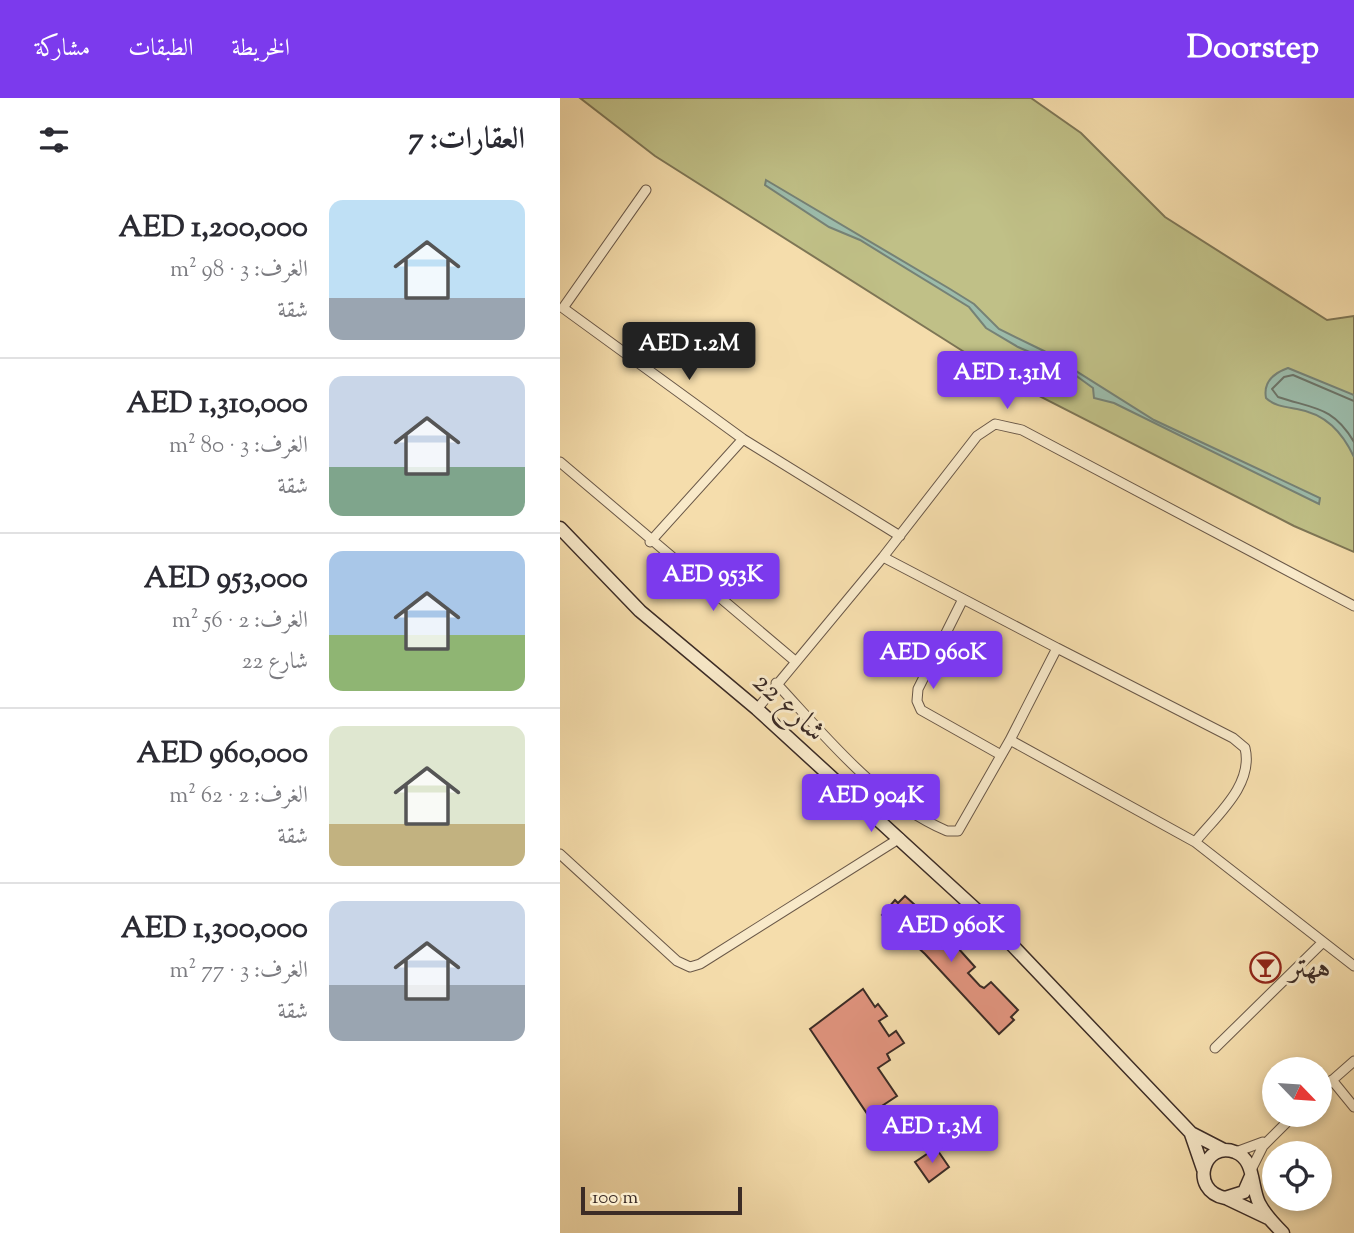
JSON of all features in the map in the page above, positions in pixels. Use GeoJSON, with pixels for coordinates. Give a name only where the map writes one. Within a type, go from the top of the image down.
{"type":"FeatureCollection","features":[{"type":"Feature","properties":{"kind":"street"},"geometry":{"type":"LineString","coordinates":[[646,190],[561,309],[743,439],[900,536]]}},
{"type":"Feature","properties":{"kind":"street"},"geometry":{"type":"LineString","coordinates":[[757,709],[883,558],[977,436],[995,424],[1022,430],[1354,606]]}},
{"type":"Feature","properties":{"kind":"street"},"geometry":{"type":"LineString","coordinates":[[650,542],[743,439]]}},
{"type":"Feature","properties":{"kind":"street"},"geometry":{"type":"LineString","coordinates":[[560,462],[650,542],[795,661]]}},
{"type":"Feature","properties":{"kind":"street","name":"شارع 22"},"geometry":{"type":"LineString","coordinates":[[560,528],[640,611],[757,709],[995,926],[1191,1133],[1230,1151]]}},
{"type":"Feature","properties":{"kind":"street"},"geometry":{"type":"LineString","coordinates":[[883,558],[1233,738],[1245,748],[1248,770],[1242,782],[1195,842]]}},
{"type":"Feature","properties":{"kind":"street"},"geometry":{"type":"LineString","coordinates":[[964,599],[918,689],[917,701],[921,709],[1001,755]]}},
{"type":"Feature","properties":{"kind":"street"},"geometry":{"type":"LineString","coordinates":[[776,683],[862,776],[891,800],[947,831],[958,831],[1010,740],[1057,648]]}},
{"type":"Feature","properties":{"kind":"street"},"geometry":{"type":"LineString","coordinates":[[1010,740],[1195,842],[1354,966]]}},
{"type":"Feature","properties":{"kind":"street"},"geometry":{"type":"LineString","coordinates":[[560,854],[677,961],[690,967],[700,964],[900,838]]}},
{"type":"Feature","properties":{"kind":"street"},"geometry":{"type":"LineString","coordinates":[[1215,1048],[1323,942]]}},
{"type":"Feature","properties":{"kind":"street"},"geometry":{"type":"LineString","coordinates":[[1354,1061],[1332,1080],[1354,1107]]}},
{"type":"Feature","properties":{"kind":"street"},"geometry":{"type":"LineString","coordinates":[[1225,1198],[1244,1192],[1255,1157],[1281,1127]]}},
{"type":"Feature","properties":{"kind":"street","name":"شارع 22"},"geometry":{"type":"LineString","coordinates":[[1191,1133],[1203,1170]]}},
{"type":"Feature","properties":{"kind":"street"},"geometry":{"type":"LineString","coordinates":[[1268,1218],[1214,1194],[1206,1186],[1203,1170],[1212,1155],[1250,1149],[1270,1137]]}},
{"type":"Feature","properties":{"kind":"street"},"geometry":{"type":"LineString","coordinates":[[1230,1151],[1246,1160],[1254,1191],[1268,1218],[1283,1233]]}},
{"type":"Feature","properties":{"kind":"green space"},"geometry":{"type":"Polygon","coordinates":[[[580,98],[1031,98],[1081,133],[1165,217],[1327,320],[1354,316],[1354,552],[1294,526],[1010,381],[655,156],[580,98]]]}},
{"type":"Feature","properties":{"kind":"water"},"geometry":{"type":"Polygon","coordinates":[[[766,180],[974,304],[999,329],[1044,351],[1154,420],[1320,498],[1319,504],[1114,403],[1094,398],[1093,388],[1064,367],[1018,347],[986,328],[969,307],[860,240],[829,227],[765,185],[766,180]]]}},
{"type":"Feature","properties":{"kind":"water"},"geometry":{"type":"Polygon","coordinates":[[[1288,368],[1354,395],[1354,457],[1338,432],[1325,420],[1307,411],[1276,404],[1266,398],[1268,383],[1288,368]]]}},
{"type":"Feature","properties":{"kind":"building"},"geometry":{"type":"Polygon","coordinates":[[[905,896],[934,922],[928,929],[942,945],[949,938],[975,967],[968,973],[980,986],[984,988],[991,982],[1018,1010],[1011,1017],[1014,1020],[999,1034],[925,954],[882,915],[895,900],[898,903],[905,896]]]}},
{"type":"Feature","properties":{"kind":"building"},"geometry":{"type":"Polygon","coordinates":[[[863,989],[875,1007],[878,1004],[887,1016],[879,1021],[889,1036],[896,1031],[904,1043],[887,1054],[890,1060],[878,1068],[897,1096],[868,1115],[810,1029],[863,989]]]}},
{"type":"Feature","properties":{"kind":"building"},"geometry":{"type":"Polygon","coordinates":[[[936,1148],[949,1167],[929,1182],[915,1162],[936,1148]]]}},
{"type":"Feature","properties":{"kind":"place","name":"ههتر"},"geometry":{"type":"Point","coordinates":[1266,967]}}]}
